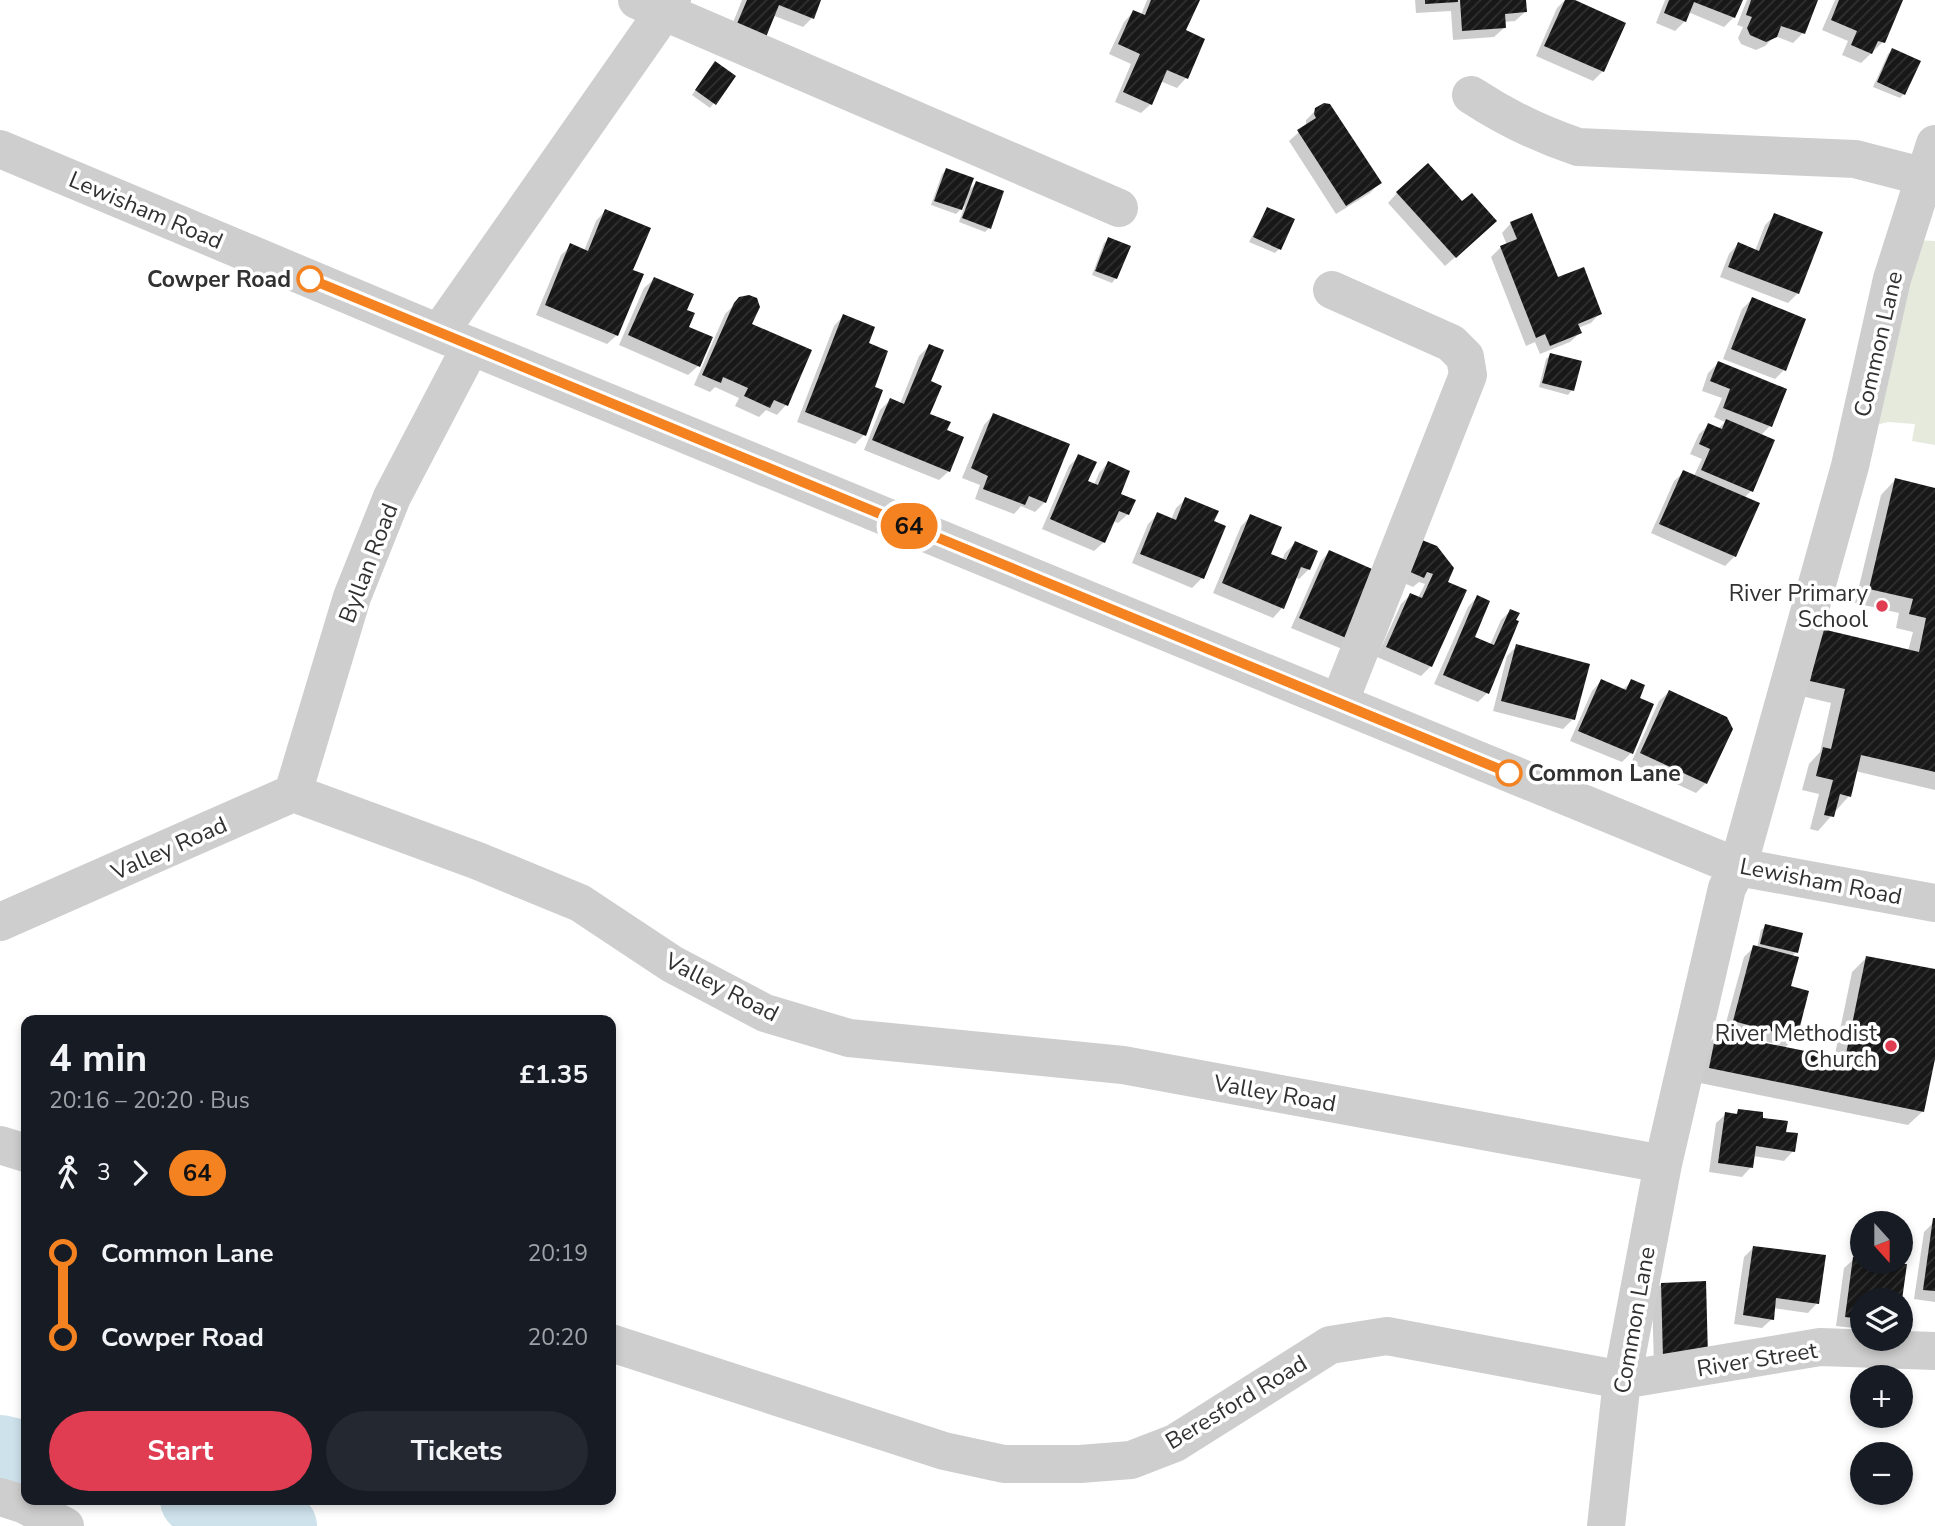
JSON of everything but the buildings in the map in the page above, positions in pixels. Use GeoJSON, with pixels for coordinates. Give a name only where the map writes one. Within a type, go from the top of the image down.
{"type":"FeatureCollection","features":[{"type":"Feature","properties":{"kind":"street"},"geometry":{"type":"LineString","coordinates":[[455,339],[657,4],[1119,208]]}},
{"type":"Feature","properties":{"kind":"street"},"geometry":{"type":"LineString","coordinates":[[1471,95],[1506,118],[1540,135],[1578,147],[1930,160]]}},
{"type":"Feature","properties":{"kind":"street","name":"Lewisham Road"},"geometry":{"type":"LineString","coordinates":[[0,149],[1738,867],[1935,903]]}},
{"type":"Feature","properties":{"kind":"street","name":"Common Lane"},"geometry":{"type":"LineString","coordinates":[[1606,1526],[1622,1380],[1663,1164],[1727,888],[1738,867],[1850,466],[1892,279],[1930,160]]}},
{"type":"Feature","properties":{"kind":"street"},"geometry":{"type":"LineString","coordinates":[[1332,290],[1451,343],[1465,357],[1468,375],[1339,703]]}},
{"type":"Feature","properties":{"kind":"street","name":"Byllan Road"},"geometry":{"type":"LineString","coordinates":[[293,793],[352,597],[455,339]]}},
{"type":"Feature","properties":{"kind":"street","name":"Valley Road"},"geometry":{"type":"LineString","coordinates":[[0,922],[293,793],[580,903],[672,964],[765,1013],[849,1038],[1123,1065],[1663,1164]]}},
{"type":"Feature","properties":{"kind":"street"},"geometry":{"type":"LineString","coordinates":[[0,1145],[21,1151]]}},
{"type":"Feature","properties":{"kind":"street","name":"Beresford Road"},"geometry":{"type":"LineString","coordinates":[[616,1345],[944,1451],[1004,1464],[1080,1464],[1131,1460],[1175,1443],[1329,1345],[1388,1336],[1622,1380]]}},
{"type":"Feature","properties":{"kind":"street","name":"River Street"},"geometry":{"type":"LineString","coordinates":[[1622,1380],[1820,1348],[1935,1351]]}},
{"type":"Feature","properties":{"kind":"street"},"geometry":{"type":"LineString","coordinates":[[0,1497],[21,1503]]}},
{"type":"Feature","properties":{"kind":"street"},"geometry":{"type":"LineString","coordinates":[[25,1505],[65,1526]]}},
{"type":"Feature","properties":{"kind":"shaded area"},"geometry":{"type":"Polygon","coordinates":[[[1917,240],[1935,241],[1935,445],[1912,441],[1915,424],[1888,422],[1872,426],[1917,240]]]}},
{"type":"Feature","properties":{"kind":"waterway"},"geometry":{"type":"LineString","coordinates":[[0,1449],[21,1454]]}},
{"type":"Feature","properties":{"kind":"waterway"},"geometry":{"type":"LineString","coordinates":[[211,1505],[283,1526]]}},
{"type":"Feature","properties":{"kind":"bus line","name":"64"},"geometry":{"type":"LineString","coordinates":[[310,279],[1509,773]]}},
{"type":"Feature","properties":{"kind":"place","name":"Cowper Road"},"geometry":{"type":"Point","coordinates":[310,279]}},
{"type":"Feature","properties":{"kind":"place","name":"River Primary School"},"geometry":{"type":"Point","coordinates":[1882,606]}},
{"type":"Feature","properties":{"kind":"place","name":"Common Lane"},"geometry":{"type":"Point","coordinates":[1509,773]}},
{"type":"Feature","properties":{"kind":"place","name":"River Methodist Church"},"geometry":{"type":"Point","coordinates":[1891,1046]}}]}
